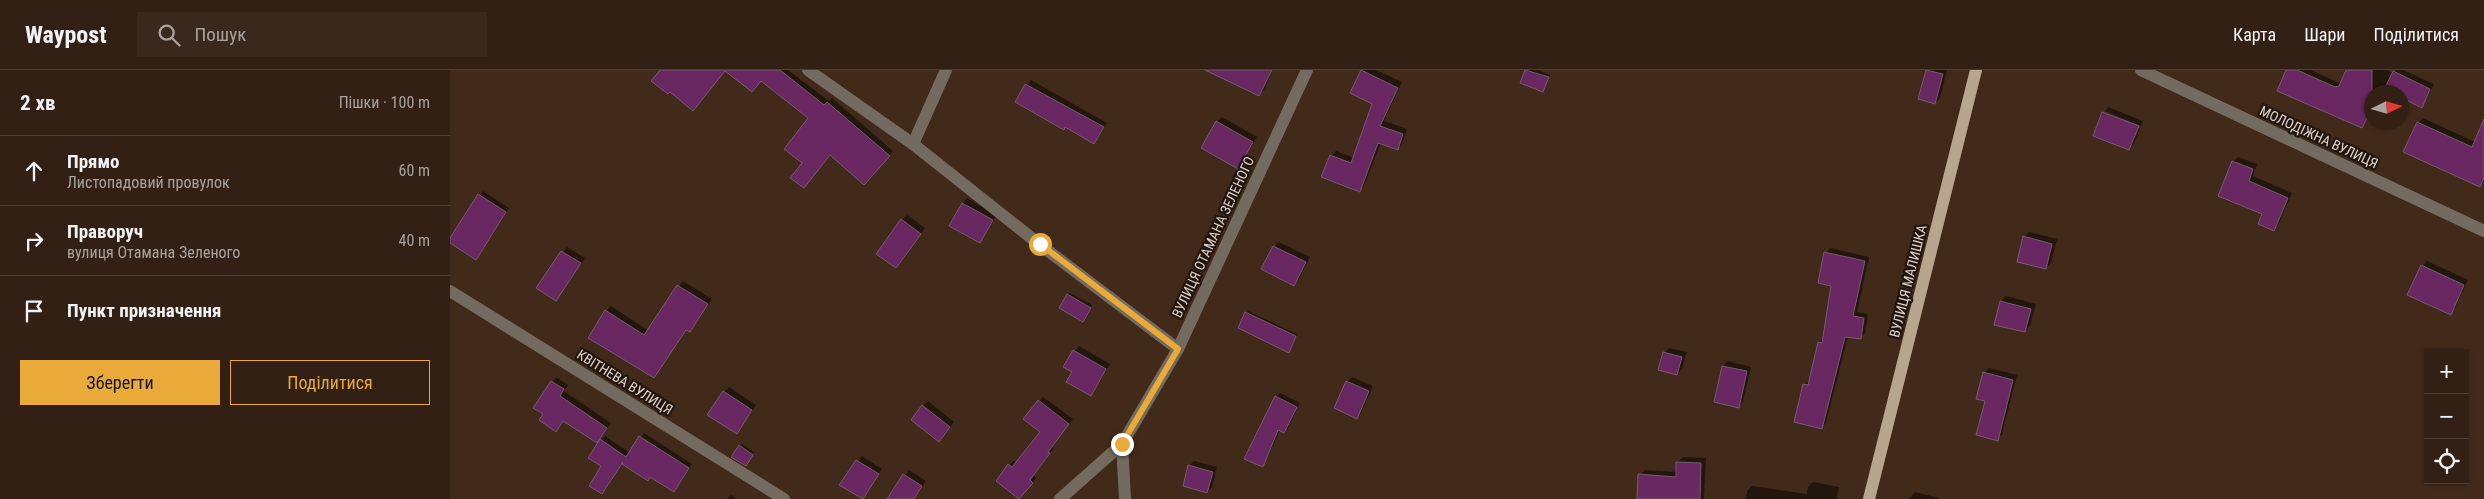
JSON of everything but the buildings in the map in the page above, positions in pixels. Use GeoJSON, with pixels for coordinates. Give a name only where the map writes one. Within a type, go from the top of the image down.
{"type":"FeatureCollection","features":[{"type":"Feature","properties":{"kind":"main road","name":"ВУЛИЦЯ МАЛИШКА"},"geometry":{"type":"LineString","coordinates":[[1869,499],[1976,70]]}},
{"type":"Feature","properties":{"kind":"street"},"geometry":{"type":"LineString","coordinates":[[808,70],[913,144],[1178,349]]}},
{"type":"Feature","properties":{"kind":"street"},"geometry":{"type":"LineString","coordinates":[[913,144],[946,70]]}},
{"type":"Feature","properties":{"kind":"street","name":"ВУЛИЦЯ ОТАМАНА ЗЕЛЕНОГО"},"geometry":{"type":"LineString","coordinates":[[1122,444],[1178,349],[1307,70]]}},
{"type":"Feature","properties":{"kind":"street","name":"МОЛОДІЖНА ВУЛИЦЯ"},"geometry":{"type":"LineString","coordinates":[[2141,70],[2484,231]]}},
{"type":"Feature","properties":{"kind":"street","name":"КВІТНЕВА ВУЛИЦЯ"},"geometry":{"type":"LineString","coordinates":[[450,291],[784,499]]}},
{"type":"Feature","properties":{"kind":"street"},"geometry":{"type":"LineString","coordinates":[[1060,499],[1122,444]]}},
{"type":"Feature","properties":{"kind":"street"},"geometry":{"type":"LineString","coordinates":[[1122,444],[1125,499]]}},
{"type":"Feature","properties":{"kind":"route"},"geometry":{"type":"LineString","coordinates":[[1040,244],[1178,349],[1122,444]]}}]}
